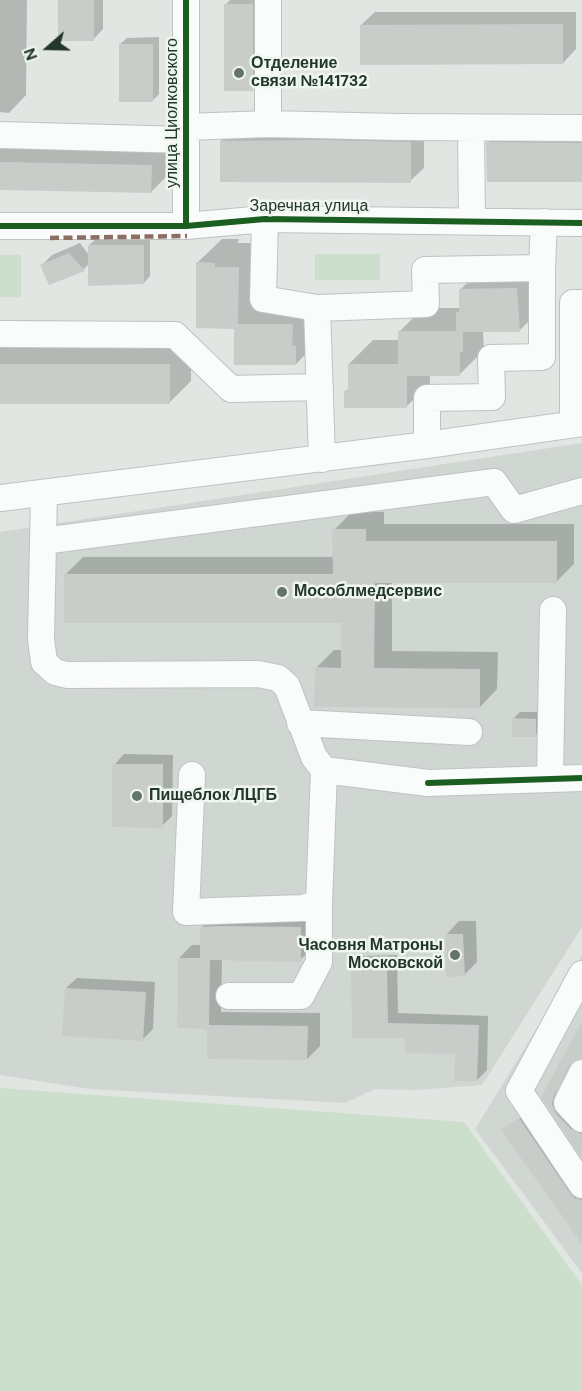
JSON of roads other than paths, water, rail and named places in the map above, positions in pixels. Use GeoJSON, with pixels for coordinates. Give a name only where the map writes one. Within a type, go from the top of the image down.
{"type":"FeatureCollection","features":[{"type":"Feature","properties":{"kind":"street","name":"улица Циолковского"},"geometry":{"type":"LineString","coordinates":[[186,0],[186,226]]}},
{"type":"Feature","properties":{"kind":"street"},"geometry":{"type":"LineString","coordinates":[[268,0],[268,124]]}},
{"type":"Feature","properties":{"kind":"street"},"geometry":{"type":"LineString","coordinates":[[0,135],[186,134],[268,124],[582,128]]}},
{"type":"Feature","properties":{"kind":"street"},"geometry":{"type":"LineString","coordinates":[[471,128],[472,221]]}},
{"type":"Feature","properties":{"kind":"street"},"geometry":{"type":"LineString","coordinates":[[265,219],[263,299],[317,308],[426,304],[425,270],[542,268]]}},
{"type":"Feature","properties":{"kind":"street","name":"Заречная улица"},"geometry":{"type":"LineString","coordinates":[[0,226],[186,226],[265,219],[582,223]]}},
{"type":"Feature","properties":{"kind":"street"},"geometry":{"type":"LineString","coordinates":[[427,445],[427,398],[492,397],[491,358],[542,357],[544,222]]}},
{"type":"Feature","properties":{"kind":"street"},"geometry":{"type":"LineString","coordinates":[[0,498],[321,459],[578,424],[577,303],[542,302]]}},
{"type":"Feature","properties":{"kind":"street"},"geometry":{"type":"LineString","coordinates":[[317,308],[321,459]]}},
{"type":"Feature","properties":{"kind":"street"},"geometry":{"type":"LineString","coordinates":[[0,334],[176,335],[231,389],[320,387]]}},
{"type":"Feature","properties":{"kind":"street"},"geometry":{"type":"LineString","coordinates":[[43,541],[494,482],[514,510],[582,491]]}},
{"type":"Feature","properties":{"kind":"street"},"geometry":{"type":"LineString","coordinates":[[44,493],[41,639],[44,662],[47,667],[67,675],[248,674],[278,678],[287,686],[314,758],[324,770],[319,903],[320,962],[301,996],[229,996]]}},
{"type":"Feature","properties":{"kind":"street"},"geometry":{"type":"LineString","coordinates":[[550,778],[552,610]]}},
{"type":"Feature","properties":{"kind":"street"},"geometry":{"type":"LineString","coordinates":[[300,723],[469,732]]}},
{"type":"Feature","properties":{"kind":"street"},"geometry":{"type":"LineString","coordinates":[[324,770],[428,783],[582,778]]}},
{"type":"Feature","properties":{"kind":"street"},"geometry":{"type":"LineString","coordinates":[[192,775],[186,912],[303,908],[319,903]]}},
{"type":"Feature","properties":{"kind":"street"},"geometry":{"type":"LineString","coordinates":[[582,974],[519,1090],[582,1185]]}},
{"type":"Feature","properties":{"kind":"street"},"geometry":{"type":"LineString","coordinates":[[582,1073],[567,1103],[582,1119]]}},
{"type":"Feature","properties":{"kind":"place","name":"Отделение связи №141732"},"geometry":{"type":"Point","coordinates":[239,73]}},
{"type":"Feature","properties":{"kind":"place","name":"Мособлмедсервис"},"geometry":{"type":"Point","coordinates":[282,592]}},
{"type":"Feature","properties":{"kind":"place","name":"Пищеблок ЛЦГБ"},"geometry":{"type":"Point","coordinates":[137,796]}},
{"type":"Feature","properties":{"kind":"place","name":"Часовня Матроны Московской"},"geometry":{"type":"Point","coordinates":[455,955]}}]}
